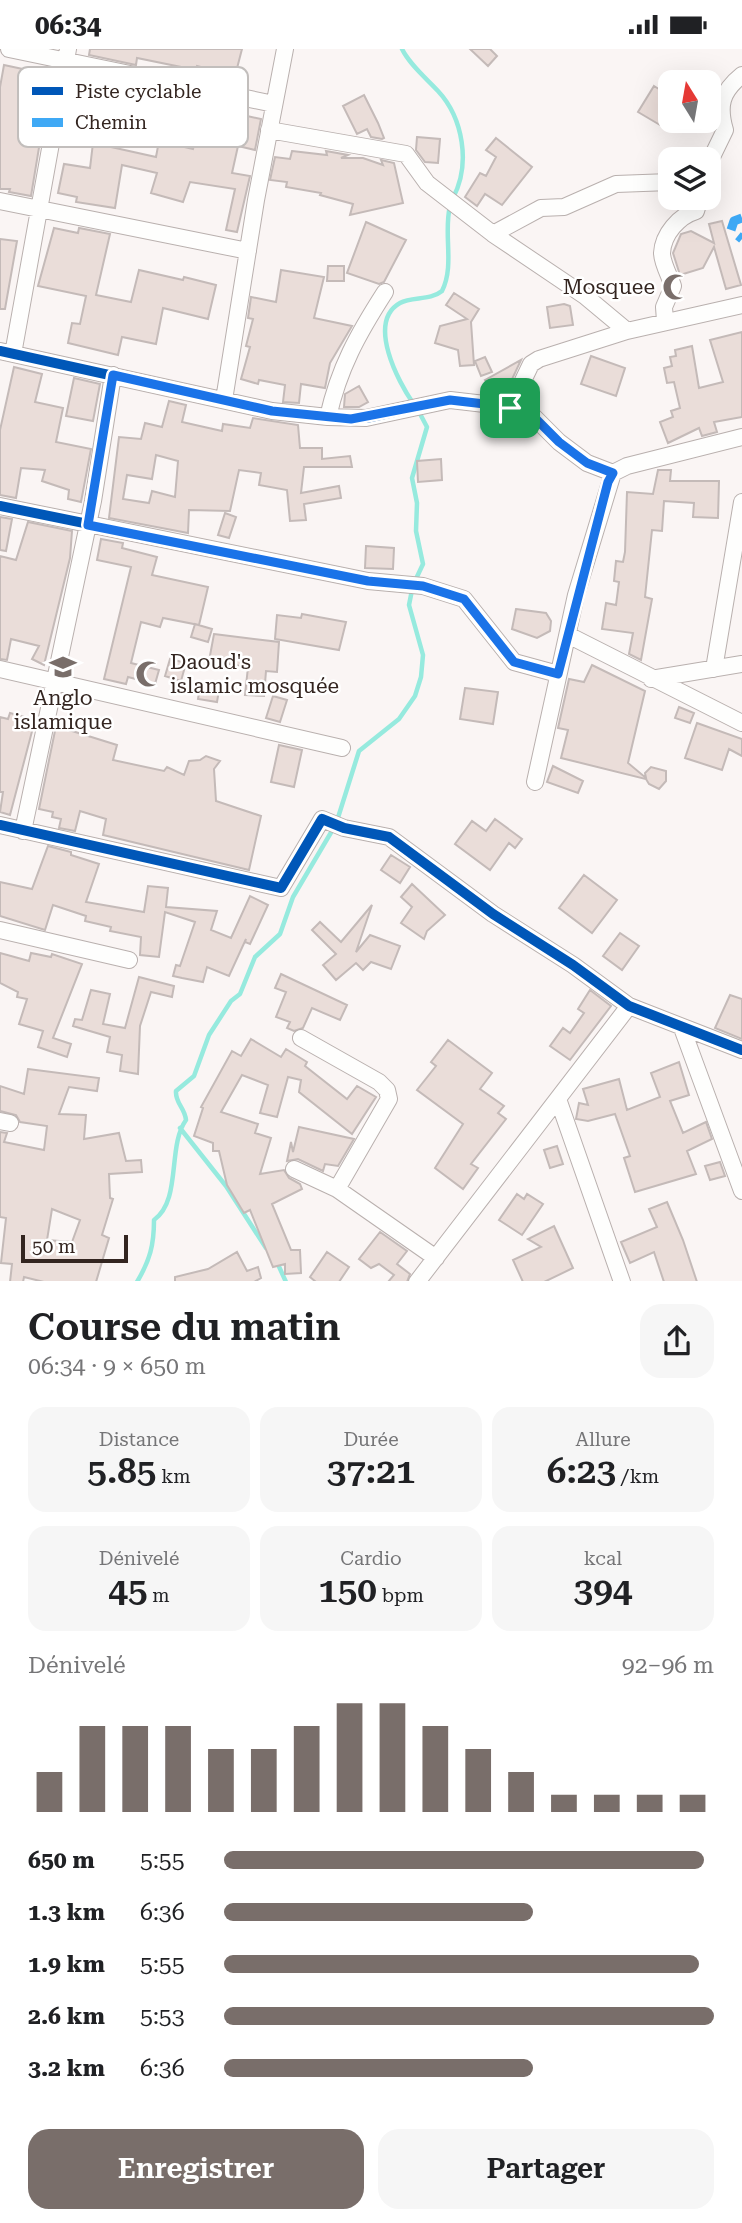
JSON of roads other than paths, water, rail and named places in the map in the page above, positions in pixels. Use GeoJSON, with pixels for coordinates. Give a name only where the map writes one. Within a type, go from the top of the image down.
{"type":"FeatureCollection","features":[{"type":"Feature","properties":{"kind":"street"},"geometry":{"type":"LineString","coordinates":[[9,49],[67,54],[121,67]]}},
{"type":"Feature","properties":{"kind":"street"},"geometry":{"type":"LineString","coordinates":[[224,400],[285,49]]}},
{"type":"Feature","properties":{"kind":"street"},"geometry":{"type":"LineString","coordinates":[[717,147],[725,130],[719,109],[723,99],[742,75]]}},
{"type":"Feature","properties":{"kind":"street"},"geometry":{"type":"LineString","coordinates":[[248,98],[274,104]]}},
{"type":"Feature","properties":{"kind":"street"},"geometry":{"type":"LineString","coordinates":[[270,130],[406,154],[427,183],[492,233],[585,296],[627,331]]}},
{"type":"Feature","properties":{"kind":"street"},"geometry":{"type":"LineString","coordinates":[[50,147],[7,353],[224,400],[328,417],[358,419],[413,405],[450,400],[510,408],[534,417],[559,442],[587,463],[613,473]]}},
{"type":"Feature","properties":{"kind":"street"},"geometry":{"type":"LineString","coordinates":[[492,233],[541,208],[564,207],[616,184],[658,182]]}},
{"type":"Feature","properties":{"kind":"street"},"geometry":{"type":"LineString","coordinates":[[0,201],[248,251]]}},
{"type":"Feature","properties":{"kind":"street"},"geometry":{"type":"LineString","coordinates":[[665,321],[664,307],[673,286],[662,254],[671,228],[682,215],[696,210]]}},
{"type":"Feature","properties":{"kind":"street"},"geometry":{"type":"LineString","coordinates":[[328,417],[337,377],[361,329],[385,292]]}},
{"type":"Feature","properties":{"kind":"street"},"geometry":{"type":"LineString","coordinates":[[510,408],[531,364],[538,359],[627,331],[742,305]]}},
{"type":"Feature","properties":{"kind":"street"},"geometry":{"type":"LineString","coordinates":[[23,831],[52,680],[88,525],[113,375]]}},
{"type":"Feature","properties":{"kind":"street"},"geometry":{"type":"LineString","coordinates":[[535,782],[576,595],[608,482],[613,473],[627,466],[742,437]]}},
{"type":"Feature","properties":{"kind":"street"},"geometry":{"type":"LineString","coordinates":[[715,669],[739,550],[742,502]]}},
{"type":"Feature","properties":{"kind":"street"},"geometry":{"type":"LineString","coordinates":[[0,506],[368,581],[423,586],[464,599],[514,662],[558,674]]}},
{"type":"Feature","properties":{"kind":"street"},"geometry":{"type":"LineString","coordinates":[[568,635],[650,679],[714,706],[742,723]]}},
{"type":"Feature","properties":{"kind":"street"},"geometry":{"type":"LineString","coordinates":[[650,679],[742,664]]}},
{"type":"Feature","properties":{"kind":"street"},"geometry":{"type":"LineString","coordinates":[[0,669],[342,748]]}},
{"type":"Feature","properties":{"kind":"street"},"geometry":{"type":"LineString","coordinates":[[0,825],[281,888],[322,819],[344,828],[389,837],[493,914],[573,965],[629,1006],[742,1050]]}},
{"type":"Feature","properties":{"kind":"street"},"geometry":{"type":"LineString","coordinates":[[0,930],[128,960]]}},
{"type":"Feature","properties":{"kind":"street"},"geometry":{"type":"LineString","coordinates":[[418,1281],[629,1006]]}},
{"type":"Feature","properties":{"kind":"street"},"geometry":{"type":"LineString","coordinates":[[682,1028],[742,1191]]}},
{"type":"Feature","properties":{"kind":"street"},"geometry":{"type":"LineString","coordinates":[[301,1038],[379,1081],[387,1090],[388,1099],[337,1189]]}},
{"type":"Feature","properties":{"kind":"street"},"geometry":{"type":"LineString","coordinates":[[558,1099],[622,1281]]}},
{"type":"Feature","properties":{"kind":"street"},"geometry":{"type":"LineString","coordinates":[[294,1169],[337,1189],[436,1258]]}},
{"type":"Feature","properties":{"kind":"waterway"},"geometry":{"type":"LineString","coordinates":[[402,49],[447,102],[458,128],[462,142],[462,171],[453,198]]}},
{"type":"Feature","properties":{"kind":"waterway"},"geometry":{"type":"LineString","coordinates":[[413,403],[394,368],[385,338],[386,324],[390,312],[400,303],[442,291],[448,271],[450,206]]}},
{"type":"Feature","properties":{"kind":"waterway"},"geometry":{"type":"LineString","coordinates":[[415,581],[423,564],[416,531],[417,503],[412,478],[427,427],[418,410]]}},
{"type":"Feature","properties":{"kind":"waterway"},"geometry":{"type":"LineString","coordinates":[[138,1281],[150,1252],[154,1220],[163,1211],[168,1200],[177,1144],[186,1120],[176,1091],[194,1076],[209,1035],[231,1001],[240,994],[255,957],[280,934],[293,897],[336,824],[359,751],[399,719],[415,696],[421,677],[423,655],[409,605],[412,590]]}},
{"type":"Feature","properties":{"kind":"waterway"},"geometry":{"type":"LineString","coordinates":[[180,1128],[226,1186],[266,1248]]}},
{"type":"Feature","properties":{"kind":"waterway"},"geometry":{"type":"LineString","coordinates":[[276,1260],[286,1281]]}},
{"type":"Feature","properties":{"kind":"place","name":"Mosquee"},"geometry":{"type":"Point","coordinates":[676,287]}},
{"type":"Feature","properties":{"kind":"place","name":"Anglo islamique"},"geometry":{"type":"Point","coordinates":[63,667]}},
{"type":"Feature","properties":{"kind":"place","name":"Daoud's islamic mosquée"},"geometry":{"type":"Point","coordinates":[149,674]}}]}
